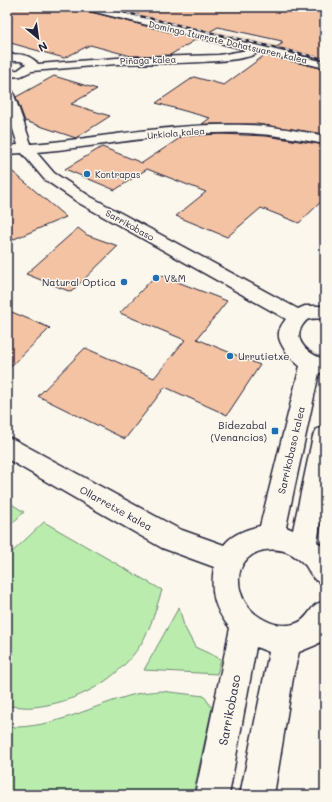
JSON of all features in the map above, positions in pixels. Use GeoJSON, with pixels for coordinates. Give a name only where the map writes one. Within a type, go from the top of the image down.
{"type":"FeatureCollection","features":[{"type":"Feature","properties":{"kind":"street","name":"Domingo Iturrate Dohatsuaren kalea"},"geometry":{"type":"LineString","coordinates":[[86,7],[325,65]]}},
{"type":"Feature","properties":{"kind":"street"},"geometry":{"type":"LineString","coordinates":[[124,7],[244,35]]}},
{"type":"Feature","properties":{"kind":"street","name":"Piñaga kalea"},"geometry":{"type":"LineString","coordinates":[[12,74],[30,68],[117,62],[219,58],[264,50]]}},
{"type":"Feature","properties":{"kind":"street"},"geometry":{"type":"LineString","coordinates":[[7,58],[26,59],[32,64],[30,68]]}},
{"type":"Feature","properties":{"kind":"street","name":"Sarrikobaso"},"geometry":{"type":"LineString","coordinates":[[12,74],[7,91],[26,149],[49,176],[85,200],[298,317]]}},
{"type":"Feature","properties":{"kind":"street","name":"Urkiola kalea"},"geometry":{"type":"LineString","coordinates":[[7,150],[192,130],[254,128],[302,134],[325,140]]}},
{"type":"Feature","properties":{"kind":"street"},"geometry":{"type":"LineString","coordinates":[[318,365],[297,353],[288,335],[289,330],[298,317],[305,313],[325,312]]}},
{"type":"Feature","properties":{"kind":"street","name":"Sarrikobaso kalea"},"geometry":{"type":"LineString","coordinates":[[271,536],[318,365]]}},
{"type":"Feature","properties":{"kind":"street"},"geometry":{"type":"LineString","coordinates":[[303,546],[325,436]]}},
{"type":"Feature","properties":{"kind":"street","name":"Ollarretxe kalea"},"geometry":{"type":"LineString","coordinates":[[7,448],[171,539],[229,560]]}},
{"type":"Feature","properties":{"kind":"street"},"geometry":{"type":"LineString","coordinates":[[325,571],[314,555],[303,546],[287,539],[271,536],[246,542],[229,560],[225,576],[226,594],[233,610],[245,625],[258,634],[272,639],[287,640],[305,636],[319,625],[325,615]]}},
{"type":"Feature","properties":{"kind":"street","name":"Sarrikobaso"},"geometry":{"type":"LineString","coordinates":[[212,795],[245,625]]}},
{"type":"Feature","properties":{"kind":"street"},"geometry":{"type":"LineString","coordinates":[[257,795],[279,672],[287,640]]}},
{"type":"Feature","properties":{"kind":"shaded area"},"geometry":{"type":"Polygon","coordinates":[[[93,7],[116,7],[249,37],[325,55],[325,60],[261,46],[259,47],[93,7]]]}},
{"type":"Feature","properties":{"kind":"green space"},"geometry":{"type":"Polygon","coordinates":[[[7,501],[24,512],[7,528],[7,501]]]}},
{"type":"Feature","properties":{"kind":"green space"},"geometry":{"type":"Polygon","coordinates":[[[44,522],[162,590],[145,638],[131,657],[108,679],[81,695],[66,700],[34,707],[7,706],[7,557],[44,522]]]}},
{"type":"Feature","properties":{"kind":"green space"},"geometry":{"type":"Polygon","coordinates":[[[179,607],[184,626],[195,647],[221,659],[217,674],[144,670],[179,607]]]}},
{"type":"Feature","properties":{"kind":"green space"},"geometry":{"type":"Polygon","coordinates":[[[161,691],[204,696],[212,708],[193,795],[7,795],[7,727],[25,727],[41,724],[136,694],[161,691]]]}},
{"type":"Feature","properties":{"kind":"building"},"geometry":{"type":"Polygon","coordinates":[[[7,7],[80,7],[83,10],[197,39],[170,55],[131,56],[90,45],[64,58],[7,42],[7,7]]]}},
{"type":"Feature","properties":{"kind":"building"},"geometry":{"type":"Polygon","coordinates":[[[104,7],[325,7],[325,60],[275,48],[283,43],[280,43],[282,41],[218,27],[209,32],[104,7]]]}},
{"type":"Feature","properties":{"kind":"building"},"geometry":{"type":"Polygon","coordinates":[[[265,55],[325,69],[325,134],[257,124],[202,124],[210,118],[156,103],[194,77],[224,85],[265,55]]]}},
{"type":"Feature","properties":{"kind":"building"},"geometry":{"type":"Polygon","coordinates":[[[54,76],[97,89],[71,104],[110,116],[76,138],[25,121],[16,97],[54,76]]]}},
{"type":"Feature","properties":{"kind":"building"},"geometry":{"type":"Polygon","coordinates":[[[220,134],[266,136],[325,145],[325,198],[299,223],[261,208],[227,237],[176,216],[206,192],[147,169],[115,190],[65,169],[102,147],[142,163],[183,136],[220,134]]]}},
{"type":"Feature","properties":{"kind":"building"},"geometry":{"type":"Polygon","coordinates":[[[7,167],[66,217],[7,242],[7,167]]]}},
{"type":"Feature","properties":{"kind":"building"},"geometry":{"type":"Polygon","coordinates":[[[78,228],[87,235],[118,246],[71,292],[26,274],[78,228]]]}},
{"type":"Feature","properties":{"kind":"building"},"geometry":{"type":"Polygon","coordinates":[[[157,274],[227,301],[197,339],[260,365],[227,415],[165,387],[125,439],[38,396],[85,348],[154,378],[185,340],[120,313],[157,274]]]}},
{"type":"Feature","properties":{"kind":"building"},"geometry":{"type":"Polygon","coordinates":[[[7,310],[50,328],[7,370],[7,310]]]}},
{"type":"Feature","properties":{"kind":"railway"},"geometry":{"type":"LineString","coordinates":[[101,7],[325,59]]}},
{"type":"Feature","properties":{"kind":"place","name":"Kontrapas"},"geometry":{"type":"Point","coordinates":[87,174]}},
{"type":"Feature","properties":{"kind":"place","name":"V&M"},"geometry":{"type":"Point","coordinates":[156,278]}},
{"type":"Feature","properties":{"kind":"place","name":"Natural Optica"},"geometry":{"type":"Point","coordinates":[124,282]}},
{"type":"Feature","properties":{"kind":"place","name":"Urrutietxe"},"geometry":{"type":"Point","coordinates":[230,356]}},
{"type":"Feature","properties":{"kind":"place","name":"Bidezabal (Venancios)"},"geometry":{"type":"Point","coordinates":[275,431]}}]}
